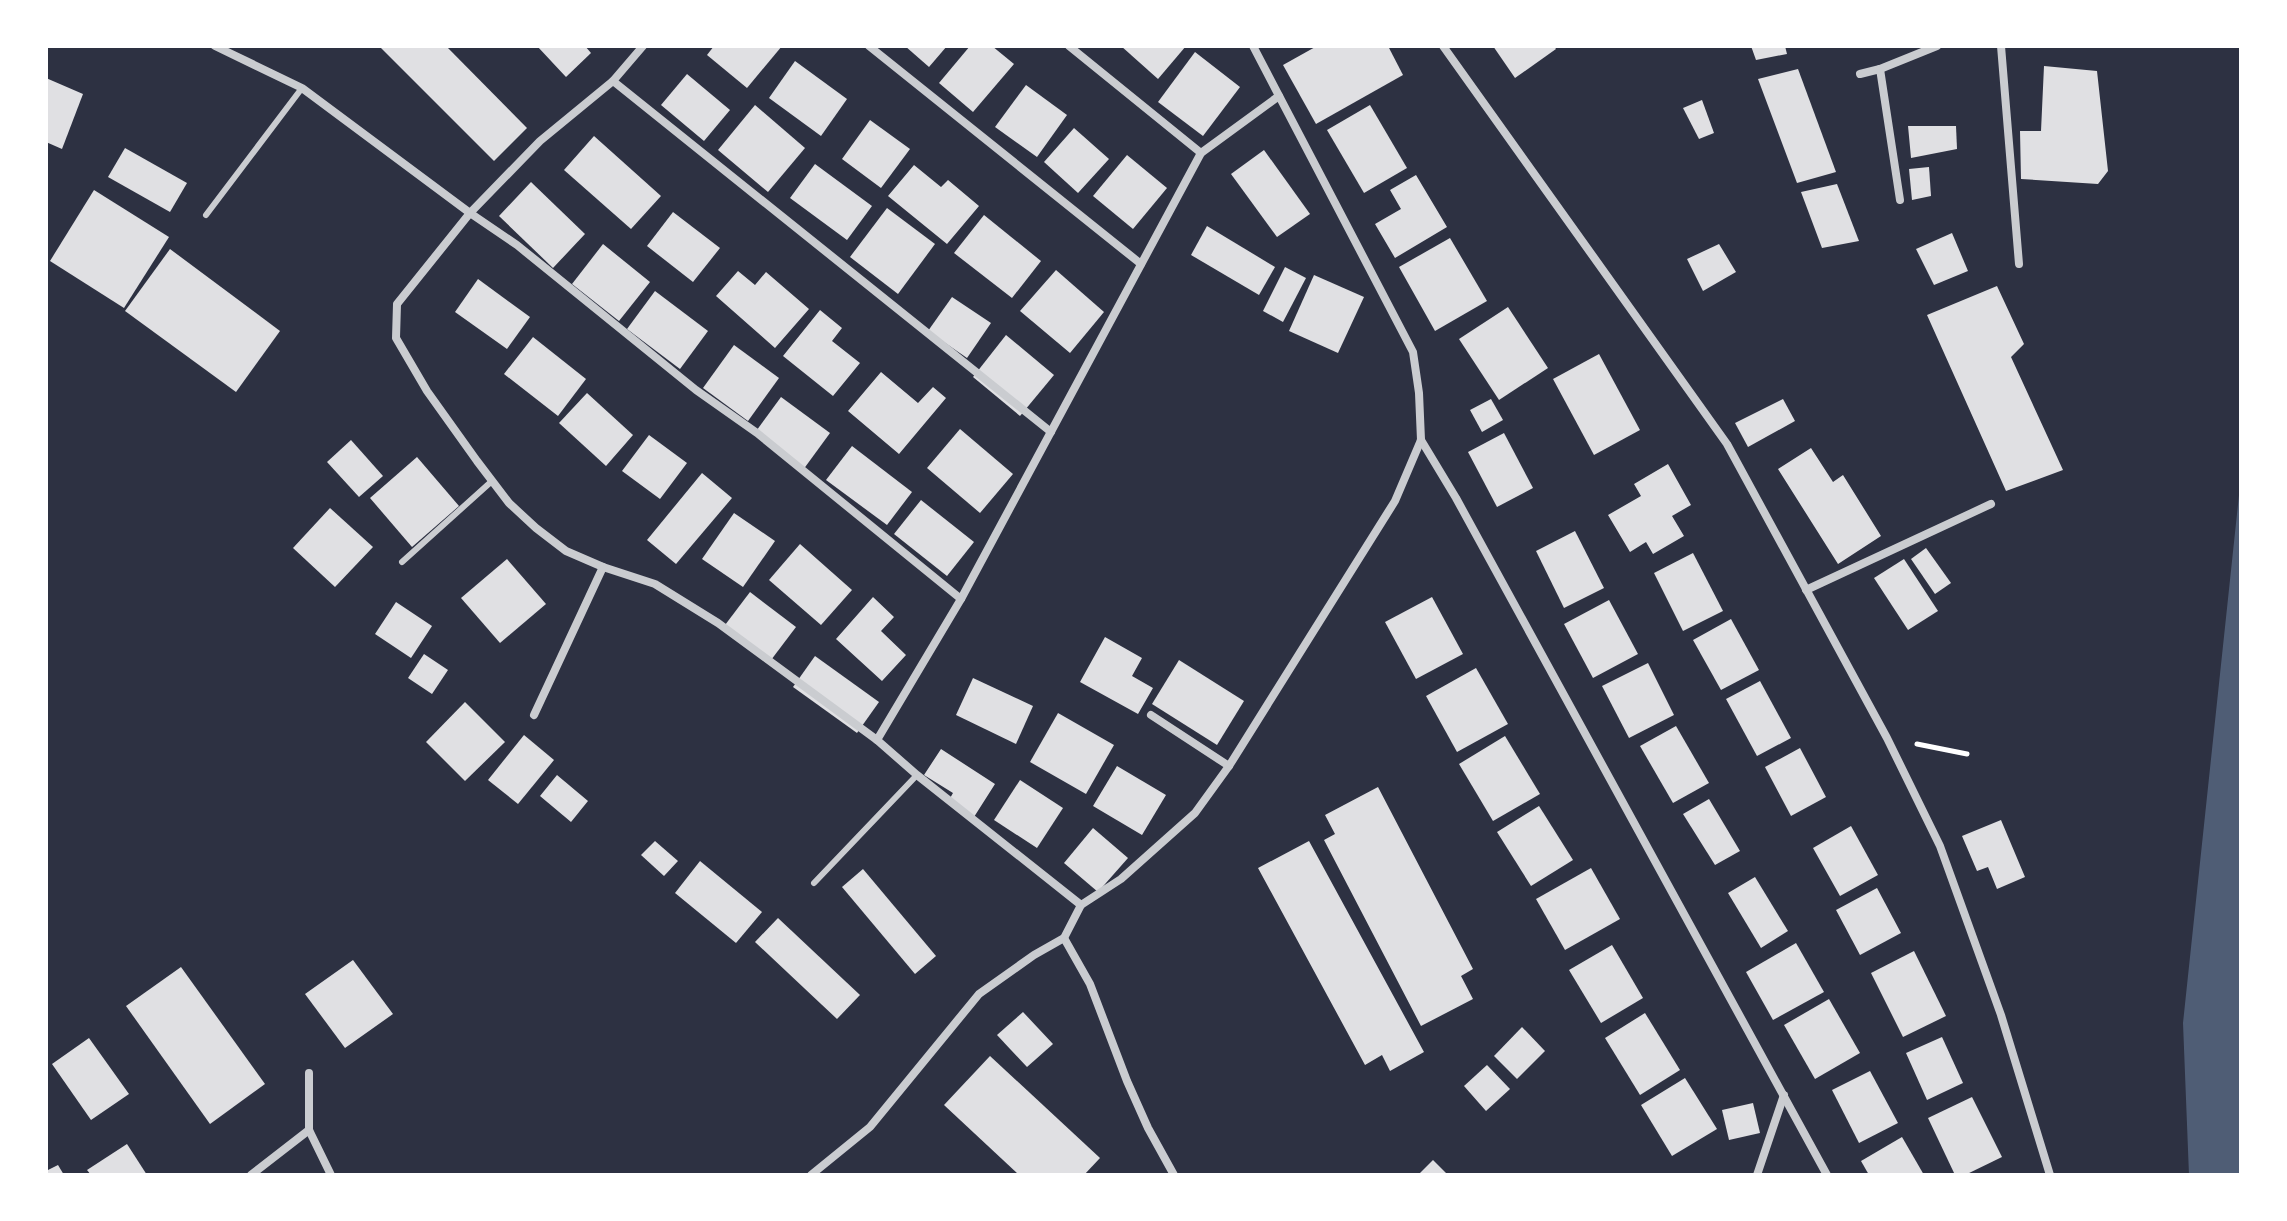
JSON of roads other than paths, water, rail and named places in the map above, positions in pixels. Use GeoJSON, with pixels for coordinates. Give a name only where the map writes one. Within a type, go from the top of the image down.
{"type":"FeatureCollection","features":[{"type":"Feature","properties":{"kind":"street"},"geometry":{"type":"LineString","coordinates":[[215,46],[302,88],[517,245],[696,390],[757,433],[961,599]]}},
{"type":"Feature","properties":{"kind":"street"},"geometry":{"type":"LineString","coordinates":[[643,46],[613,81],[540,141],[470,213],[397,304],[396,338],[427,391],[492,481],[509,503],[536,528],[566,551],[655,584],[718,623],[877,740],[1081,905]]}},
{"type":"Feature","properties":{"kind":"street"},"geometry":{"type":"LineString","coordinates":[[869,46],[1141,264]]}},
{"type":"Feature","properties":{"kind":"street"},"geometry":{"type":"LineString","coordinates":[[1069,46],[1201,153]]}},
{"type":"Feature","properties":{"kind":"street"},"geometry":{"type":"LineString","coordinates":[[811,1175],[870,1127],[979,994],[1064,938],[1081,905],[1121,879],[1195,813],[1229,766],[1395,501],[1421,440],[1413,352],[1253,46]]}},
{"type":"Feature","properties":{"kind":"street"},"geometry":{"type":"LineString","coordinates":[[1443,46],[1727,444],[1887,738],[1940,846],[2001,1015],[2050,1175]]}},
{"type":"Feature","properties":{"kind":"street"},"geometry":{"type":"LineString","coordinates":[[1860,74],[1937,46]]}},
{"type":"Feature","properties":{"kind":"street"},"geometry":{"type":"LineString","coordinates":[[2001,46],[2019,264]]}},
{"type":"Feature","properties":{"kind":"street"},"geometry":{"type":"LineString","coordinates":[[1880,69],[1900,200]]}},
{"type":"Feature","properties":{"kind":"street"},"geometry":{"type":"LineString","coordinates":[[613,81],[1051,432]]}},
{"type":"Feature","properties":{"kind":"street"},"geometry":{"type":"LineString","coordinates":[[877,740],[961,599],[1201,153],[1279,96]]}},
{"type":"Feature","properties":{"kind":"street"},"geometry":{"type":"LineString","coordinates":[[1421,440],[1456,498],[1827,1175]]}},
{"type":"Feature","properties":{"kind":"street"},"geometry":{"type":"LineString","coordinates":[[1806,590],[1991,504]]}},
{"type":"Feature","properties":{"kind":"street"},"geometry":{"type":"LineString","coordinates":[[534,715],[603,567]]}},
{"type":"Feature","properties":{"kind":"street"},"geometry":{"type":"LineString","coordinates":[[1151,715],[1229,766]]}},
{"type":"Feature","properties":{"kind":"street"},"geometry":{"type":"LineString","coordinates":[[1064,938],[1090,984],[1127,1081],[1174,1175]]}},
{"type":"Feature","properties":{"kind":"street"},"geometry":{"type":"LineString","coordinates":[[309,1073],[309,1130],[331,1175]]}},
{"type":"Feature","properties":{"kind":"street"},"geometry":{"type":"LineString","coordinates":[[1757,1175],[1784,1095]]}},
{"type":"Feature","properties":{"kind":"street"},"geometry":{"type":"LineString","coordinates":[[251,1175],[309,1130]]}},
{"type":"Feature","properties":{"kind":"lane"},"geometry":{"type":"LineString","coordinates":[[206,215],[302,88]]}},
{"type":"Feature","properties":{"kind":"lane"},"geometry":{"type":"LineString","coordinates":[[402,562],[492,481]]}},
{"type":"Feature","properties":{"kind":"lane"},"geometry":{"type":"LineString","coordinates":[[814,883],[917,775]]}},
{"type":"Feature","properties":{"kind":"water"},"geometry":{"type":"Polygon","coordinates":[[[2241,447],[2241,1175],[2189,1175],[2183,1023],[2239,495],[2241,447]]]}}]}
